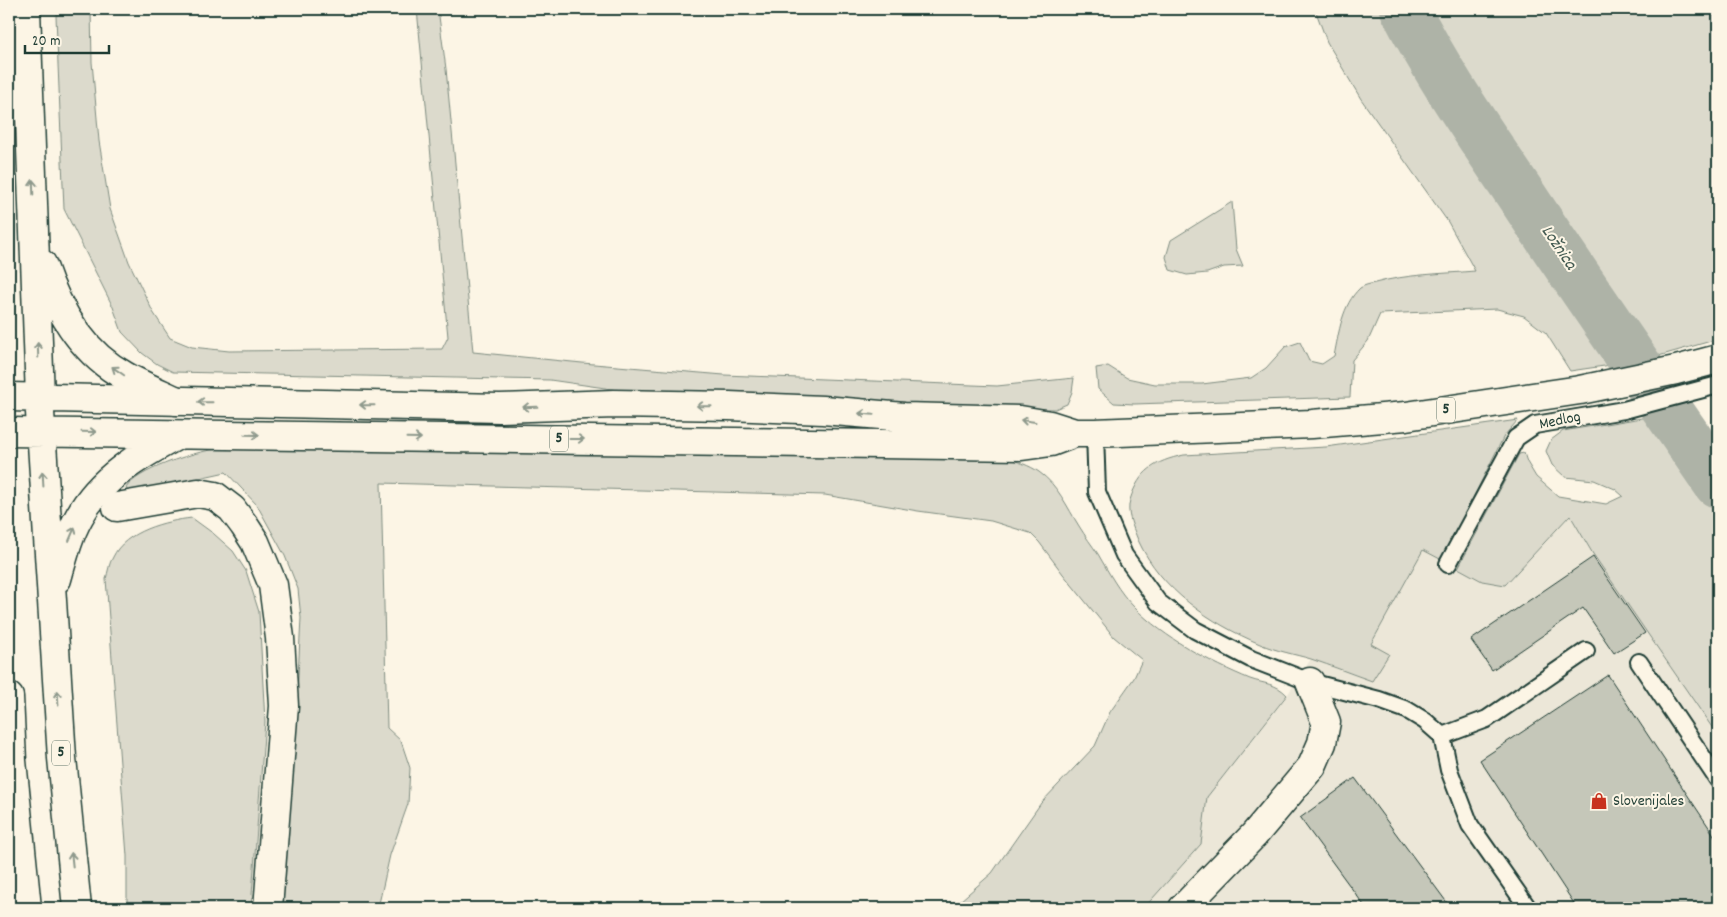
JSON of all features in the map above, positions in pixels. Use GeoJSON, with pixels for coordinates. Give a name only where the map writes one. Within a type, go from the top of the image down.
{"type":"FeatureCollection","features":[{"type":"Feature","properties":{"kind":"main road"},"geometry":{"type":"LineString","coordinates":[[9,432],[41,431],[26,9]]}},
{"type":"Feature","properties":{"kind":"main road"},"geometry":{"type":"LineString","coordinates":[[35,240],[49,285],[65,318],[81,339],[100,358],[124,376],[177,401]]}},
{"type":"Feature","properties":{"kind":"main road","name":"5"},"geometry":{"type":"LineString","coordinates":[[77,908],[62,758],[41,431],[1022,446],[1051,442],[1085,433],[1321,423],[1406,416],[1580,390],[1676,370],[1718,359]]}},
{"type":"Feature","properties":{"kind":"main road","name":"5"},"geometry":{"type":"LineString","coordinates":[[9,397],[500,408],[614,404],[729,406],[823,410],[904,417],[1020,420],[1050,424],[1085,433]]}},
{"type":"Feature","properties":{"kind":"main road"},"geometry":{"type":"LineString","coordinates":[[52,598],[70,538],[79,517],[96,494],[120,470],[143,453],[180,434]]}},
{"type":"Feature","properties":{"kind":"main road"},"geometry":{"type":"LineString","coordinates":[[117,507],[198,493],[215,496],[232,509],[244,525],[255,542],[273,584],[280,638],[284,706],[268,908]]}},
{"type":"Feature","properties":{"kind":"main road"},"geometry":{"type":"LineString","coordinates":[[1183,908],[1254,835],[1312,766],[1322,743],[1326,722],[1310,682]]}},
{"type":"Feature","properties":{"kind":"main road"},"geometry":{"type":"LineString","coordinates":[[9,697],[12,761],[27,908]]}},
{"type":"Feature","properties":{"kind":"lane","name":"Medlog"},"geometry":{"type":"LineString","coordinates":[[1448,564],[1516,438],[1535,425],[1624,410],[1718,386]]}},
{"type":"Feature","properties":{"kind":"lane"},"geometry":{"type":"LineString","coordinates":[[1085,433],[1097,492],[1124,556],[1158,602],[1195,630],[1252,659],[1310,682],[1378,700],[1407,710],[1426,721],[1442,736],[1449,770],[1470,824],[1528,908]]}},
{"type":"Feature","properties":{"kind":"lane"},"geometry":{"type":"LineString","coordinates":[[1442,736],[1487,719],[1586,651]]}},
{"type":"Feature","properties":{"kind":"lane"},"geometry":{"type":"LineString","coordinates":[[1639,662],[1718,780]]}},
{"type":"Feature","properties":{"kind":"shaded area"},"geometry":{"type":"Polygon","coordinates":[[[60,9],[91,9],[92,62],[99,141],[110,209],[129,262],[153,312],[170,338],[192,347],[229,351],[442,349],[448,337],[417,9],[438,9],[446,69],[473,352],[724,375],[997,386],[1074,378],[1072,392],[1067,404],[1055,409],[1005,408],[653,395],[550,380],[173,372],[157,364],[142,353],[122,332],[113,307],[64,209],[56,16],[60,9]]]}},
{"type":"Feature","properties":{"kind":"shaded area"},"geometry":{"type":"Polygon","coordinates":[[[1315,9],[1386,9],[1430,87],[1618,364],[1570,371],[1546,333],[1524,316],[1497,309],[1380,314],[1368,341],[1352,360],[1350,397],[1134,404],[1114,403],[1098,389],[1096,368],[1108,366],[1127,378],[1155,384],[1202,384],[1251,378],[1266,368],[1285,347],[1300,342],[1309,361],[1322,364],[1334,356],[1345,311],[1349,302],[1360,288],[1369,284],[1399,278],[1475,271],[1448,222],[1361,99],[1327,42],[1315,9]]]}},
{"type":"Feature","properties":{"kind":"shaded area"},"geometry":{"type":"Polygon","coordinates":[[[1413,9],[1718,9],[1718,339],[1648,359],[1457,83],[1413,9]]]}},
{"type":"Feature","properties":{"kind":"shaded area"},"geometry":{"type":"Polygon","coordinates":[[[1232,202],[1236,249],[1243,266],[1224,267],[1207,273],[1187,275],[1170,270],[1166,257],[1171,240],[1232,202]]]}},
{"type":"Feature","properties":{"kind":"shaded area"},"geometry":{"type":"Polygon","coordinates":[[[1660,415],[1718,503],[1718,736],[1593,554],[1570,515],[1505,585],[1482,581],[1458,568],[1519,454],[1524,453],[1536,477],[1558,496],[1606,504],[1623,496],[1615,489],[1594,480],[1565,477],[1552,465],[1546,451],[1551,440],[1563,431],[1660,415]]]}},
{"type":"Feature","properties":{"kind":"shaded area"},"geometry":{"type":"Polygon","coordinates":[[[1518,420],[1504,436],[1442,560],[1423,550],[1371,644],[1389,654],[1372,681],[1311,659],[1266,646],[1241,636],[1205,615],[1189,603],[1160,574],[1138,540],[1131,520],[1129,505],[1138,482],[1143,475],[1157,464],[1174,457],[1326,447],[1518,420]]]}},
{"type":"Feature","properties":{"kind":"shaded area"},"geometry":{"type":"Polygon","coordinates":[[[216,449],[504,453],[621,452],[1008,458],[1035,470],[1052,483],[1119,589],[1146,618],[1189,649],[1250,679],[1274,686],[1287,695],[1207,797],[1201,844],[1144,908],[952,908],[992,873],[1041,803],[1095,746],[1110,712],[1134,678],[1142,660],[1114,637],[1030,533],[991,521],[825,495],[381,483],[387,728],[401,741],[410,768],[408,804],[390,855],[378,908],[279,908],[296,715],[301,618],[298,589],[285,556],[257,505],[226,472],[190,480],[170,491],[129,493],[126,488],[141,475],[152,469],[191,455],[216,449]]]}},
{"type":"Feature","properties":{"kind":"shaded area"},"geometry":{"type":"Polygon","coordinates":[[[1570,515],[1593,554],[1718,736],[1718,908],[1144,908],[1201,844],[1207,797],[1284,700],[1311,659],[1372,681],[1371,645],[1423,549],[1482,581],[1505,585],[1570,515]]]}},
{"type":"Feature","properties":{"kind":"shaded area"},"geometry":{"type":"Polygon","coordinates":[[[192,518],[233,551],[246,571],[259,612],[265,722],[251,908],[127,908],[127,856],[106,579],[112,559],[127,540],[158,525],[192,518]]]}},
{"type":"Feature","properties":{"kind":"building"},"geometry":{"type":"Polygon","coordinates":[[[1593,557],[1645,633],[1614,653],[1583,608],[1492,670],[1471,640],[1593,557]]]}},
{"type":"Feature","properties":{"kind":"building","name":"Slovenijales"},"geometry":{"type":"Polygon","coordinates":[[[1608,675],[1718,841],[1718,908],[1577,908],[1480,760],[1608,675]]]}},
{"type":"Feature","properties":{"kind":"building"},"geometry":{"type":"Polygon","coordinates":[[[1355,778],[1451,908],[1366,908],[1300,818],[1355,778]]]}},
{"type":"Feature","properties":{"kind":"waterway","name":"Ložnica"},"geometry":{"type":"LineString","coordinates":[[1405,9],[1431,57],[1475,126],[1718,483]]}},
{"type":"Feature","properties":{"kind":"place","name":"Slovenijales"},"geometry":{"type":"Point","coordinates":[1599,801]}}]}
